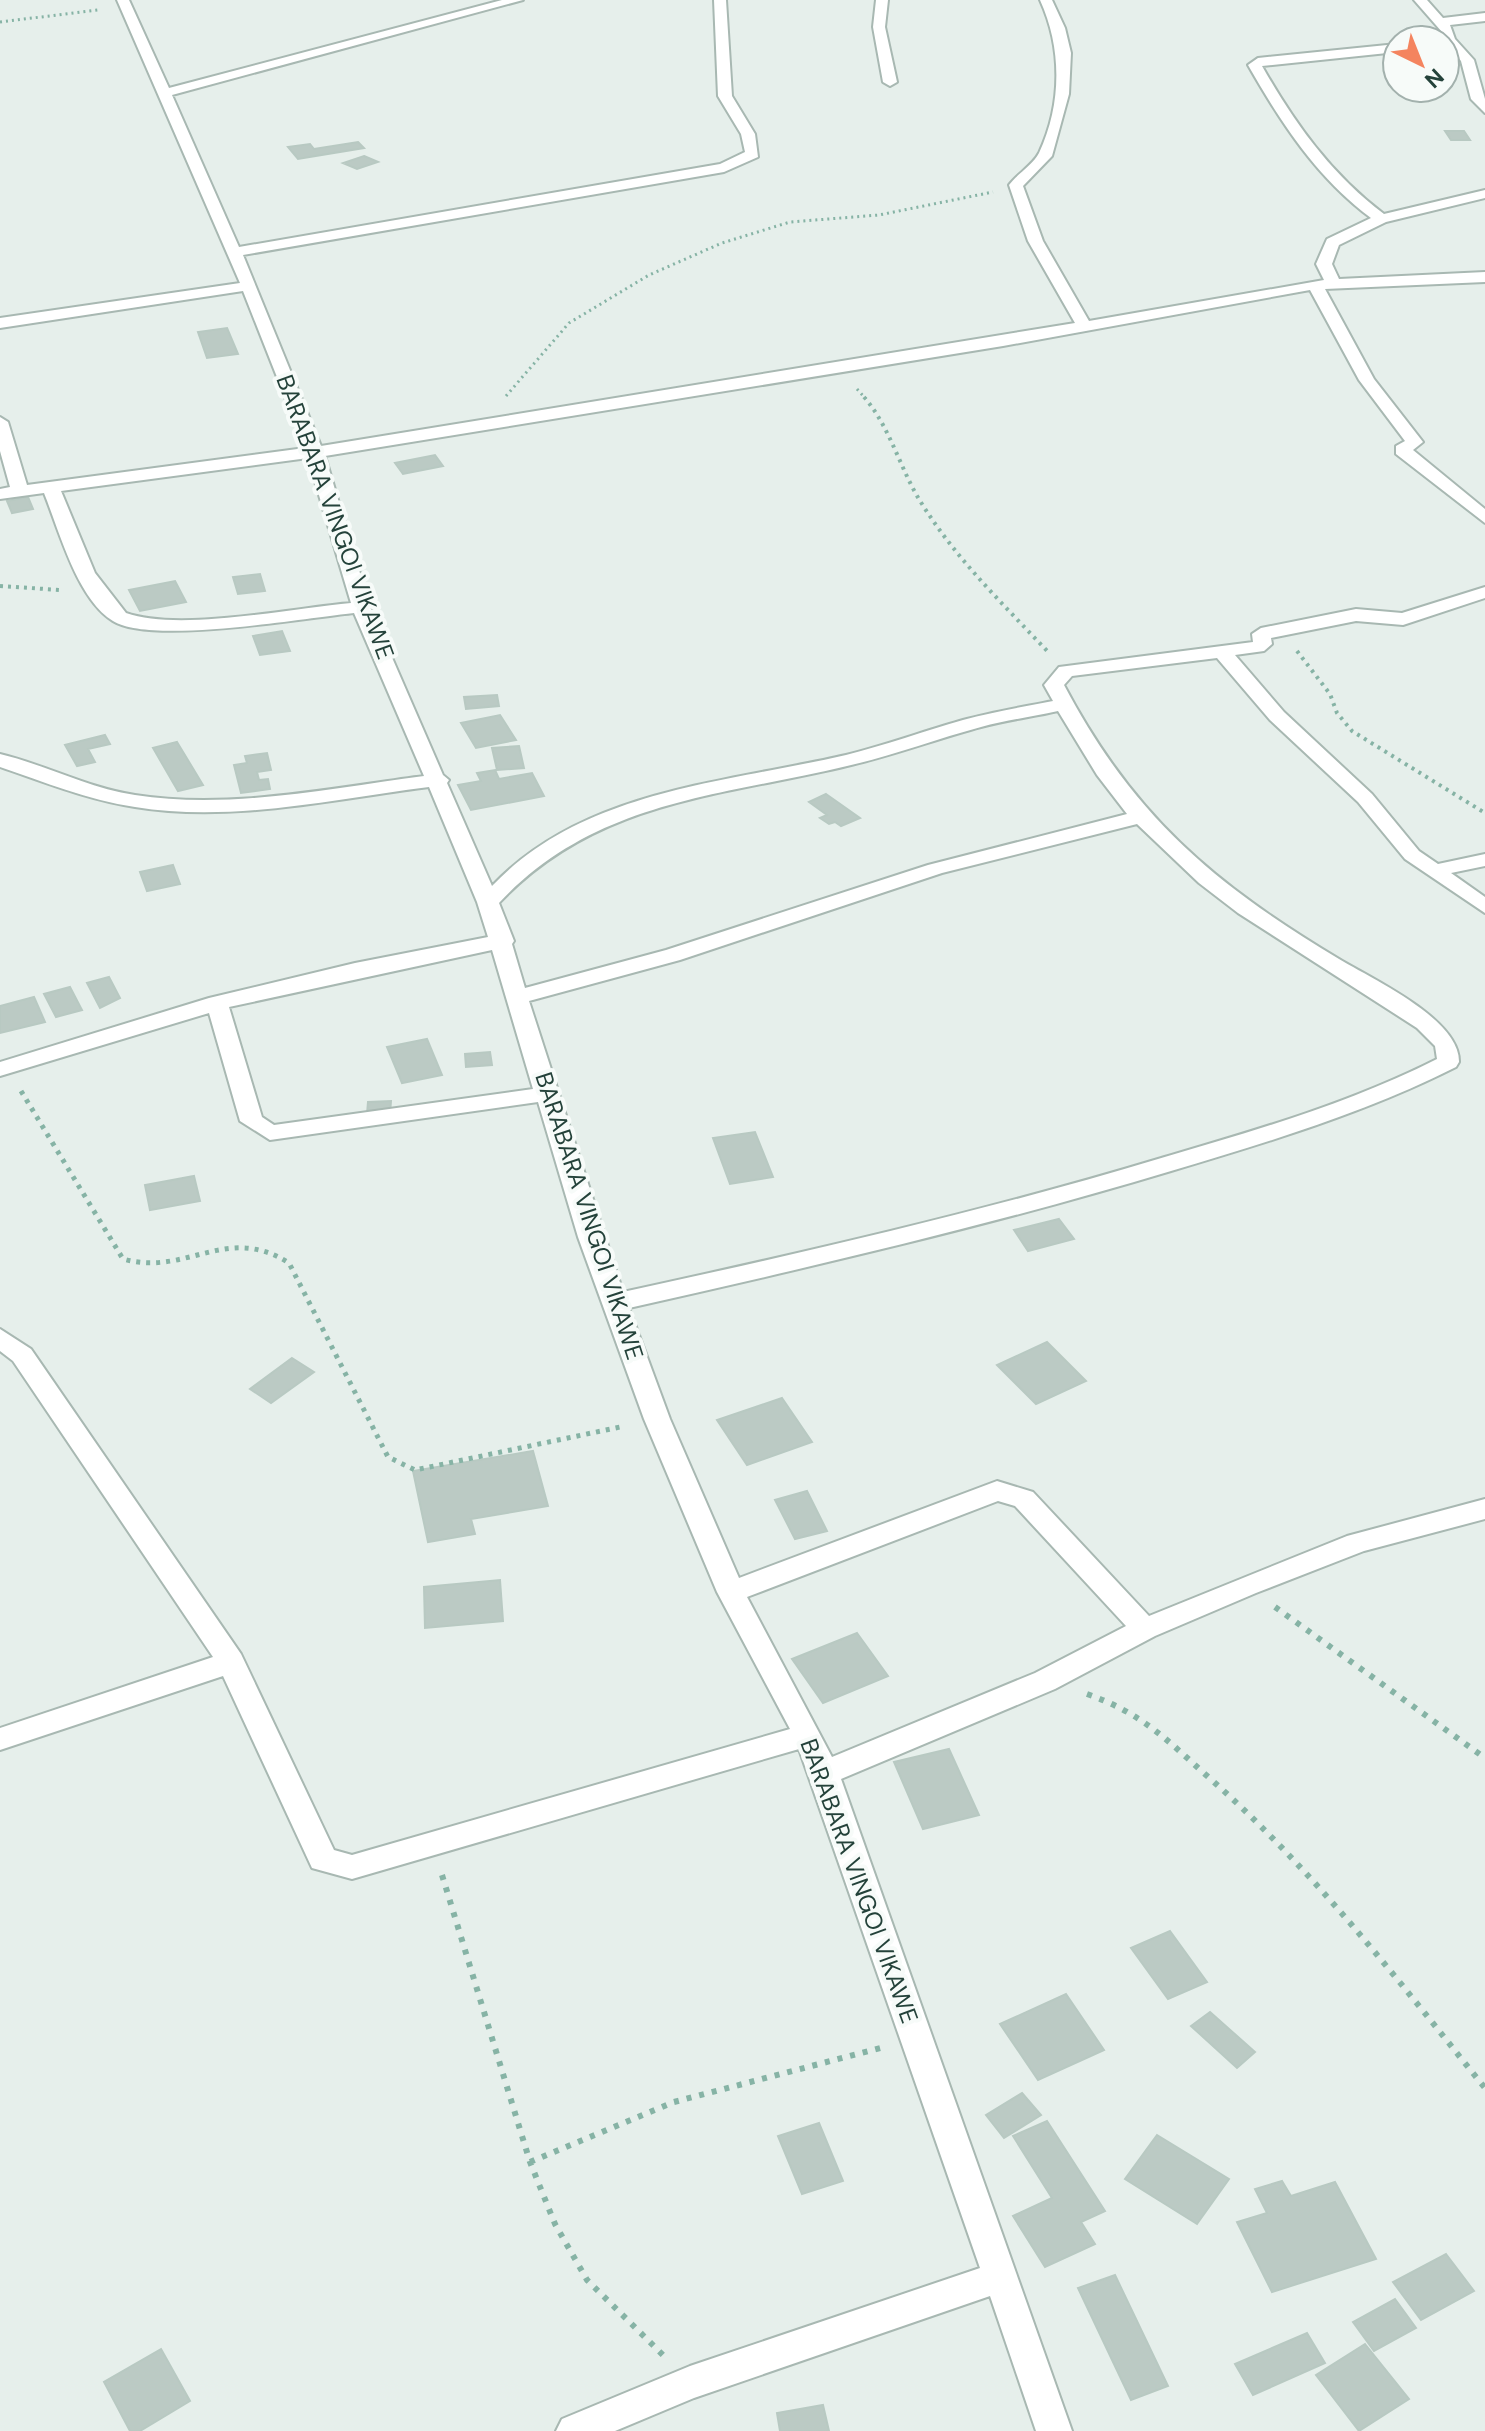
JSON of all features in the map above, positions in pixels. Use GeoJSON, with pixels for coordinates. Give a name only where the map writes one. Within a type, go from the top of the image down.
{"type":"FeatureCollection","features":[{"type":"Feature","properties":{"kind":"street"},"geometry":{"type":"LineString","coordinates":[[165,93],[517,0]]}},
{"type":"Feature","properties":{"kind":"street"},"geometry":{"type":"LineString","coordinates":[[234,252],[496,210],[724,168],[747,159],[753,154],[748,134],[725,96],[720,0]]}},
{"type":"Feature","properties":{"kind":"street"},"geometry":{"type":"LineString","coordinates":[[882,0],[879,27],[890,82]]}},
{"type":"Feature","properties":{"kind":"street"},"geometry":{"type":"LineString","coordinates":[[1046,0],[1059,28],[1064,53],[1062,94],[1045,156],[1016,185],[1021,205],[1062,293],[1085,327]]}},
{"type":"Feature","properties":{"kind":"street"},"geometry":{"type":"LineString","coordinates":[[1420,0],[1441,22],[1485,17]]}},
{"type":"Feature","properties":{"kind":"street","name":"BARABARA VINGOI VIKAWE"},"geometry":{"type":"LineString","coordinates":[[126,4],[249,286],[315,452],[361,607],[439,780],[503,941],[590,1237],[617,1302],[657,1419],[731,1592],[808,1735],[824,1773],[1054,2431]]}},
{"type":"Feature","properties":{"kind":"street"},"geometry":{"type":"LineString","coordinates":[[1381,50],[1255,65],[1282,117],[1353,200],[1381,219]]}},
{"type":"Feature","properties":{"kind":"street"},"geometry":{"type":"LineString","coordinates":[[1461,54],[1467,60],[1478,99],[1485,109]]}},
{"type":"Feature","properties":{"kind":"street"},"geometry":{"type":"LineString","coordinates":[[1333,283],[1324,264],[1332,242],[1381,219],[1485,194]]}},
{"type":"Feature","properties":{"kind":"street"},"geometry":{"type":"LineString","coordinates":[[0,494],[315,452],[1085,327],[1315,285],[1485,277]]}},
{"type":"Feature","properties":{"kind":"street"},"geometry":{"type":"LineString","coordinates":[[1315,285],[1367,380],[1415,442],[1402,450],[1485,518]]}},
{"type":"Feature","properties":{"kind":"street"},"geometry":{"type":"LineString","coordinates":[[0,323],[249,286]]}},
{"type":"Feature","properties":{"kind":"street"},"geometry":{"type":"LineString","coordinates":[[0,422],[20,491]]}},
{"type":"Feature","properties":{"kind":"street"},"geometry":{"type":"LineString","coordinates":[[51,488],[71,542],[101,595],[128,623],[150,626],[361,607]]}},
{"type":"Feature","properties":{"kind":"street"},"geometry":{"type":"LineString","coordinates":[[617,1302],[843,1253],[1148,1170],[1268,1133],[1381,1092],[1448,1062],[1445,1044],[1428,1027],[1211,887],[1173,852],[1114,784],[1054,685],[1066,671],[1257,647],[1263,644],[1261,634],[1356,615],[1403,619],[1485,592]]}},
{"type":"Feature","properties":{"kind":"street"},"geometry":{"type":"LineString","coordinates":[[1221,651],[1277,716],[1365,798],[1412,855],[1485,907]]}},
{"type":"Feature","properties":{"kind":"street"},"geometry":{"type":"LineString","coordinates":[[488,902],[504,881],[540,853],[651,804],[846,761],[977,722],[1063,704]]}},
{"type":"Feature","properties":{"kind":"street"},"geometry":{"type":"LineString","coordinates":[[0,760],[111,797],[157,804],[253,800],[439,780]]}},
{"type":"Feature","properties":{"kind":"street"},"geometry":{"type":"LineString","coordinates":[[520,997],[604,971],[672,955],[935,869],[1141,817]]}},
{"type":"Feature","properties":{"kind":"street"},"geometry":{"type":"LineString","coordinates":[[1434,871],[1485,860]]}},
{"type":"Feature","properties":{"kind":"street"},"geometry":{"type":"LineString","coordinates":[[4,1068],[217,1003],[503,941]]}},
{"type":"Feature","properties":{"kind":"street"},"geometry":{"type":"LineString","coordinates":[[217,1003],[252,1121],[270,1133],[546,1094]]}},
{"type":"Feature","properties":{"kind":"street"},"geometry":{"type":"LineString","coordinates":[[0,1338],[22,1355],[231,1662],[323,1859],[352,1867],[808,1735]]}},
{"type":"Feature","properties":{"kind":"street"},"geometry":{"type":"LineString","coordinates":[[731,1592],[997,1491],[1024,1499],[1145,1629]]}},
{"type":"Feature","properties":{"kind":"street"},"geometry":{"type":"LineString","coordinates":[[824,1773],[1045,1681],[1145,1629],[1246,1586],[1357,1543],[1485,1509]]}},
{"type":"Feature","properties":{"kind":"street"},"geometry":{"type":"LineString","coordinates":[[0,1739],[231,1662]]}},
{"type":"Feature","properties":{"kind":"street"},"geometry":{"type":"LineString","coordinates":[[574,2431],[690,2383],[1000,2277]]}},
{"type":"Feature","properties":{"kind":"path"},"geometry":{"type":"LineString","coordinates":[[0,22],[126,4]]}},
{"type":"Feature","properties":{"kind":"path"},"geometry":{"type":"LineString","coordinates":[[490,422],[514,384],[569,323],[664,269],[722,243],[777,225],[938,206],[1016,185]]}},
{"type":"Feature","properties":{"kind":"path"},"geometry":{"type":"LineString","coordinates":[[824,369],[858,389],[872,404],[920,502],[959,557],[1066,671]]}},
{"type":"Feature","properties":{"kind":"path"},"geometry":{"type":"LineString","coordinates":[[0,586],[101,595]]}},
{"type":"Feature","properties":{"kind":"path"},"geometry":{"type":"LineString","coordinates":[[1286,631],[1300,657],[1330,694],[1337,713],[1352,731],[1485,813]]}},
{"type":"Feature","properties":{"kind":"path"},"geometry":{"type":"LineString","coordinates":[[4,1068],[123,1259],[142,1265],[253,1244],[266,1247],[289,1263],[388,1457],[396,1464],[415,1470],[657,1419]]}},
{"type":"Feature","properties":{"kind":"path"},"geometry":{"type":"LineString","coordinates":[[1246,1586],[1485,1758]]}},
{"type":"Feature","properties":{"kind":"path"},"geometry":{"type":"LineString","coordinates":[[1045,1681],[1119,1705],[1141,1717],[1218,1784],[1340,1908],[1485,2088]]}},
{"type":"Feature","properties":{"kind":"path"},"geometry":{"type":"LineString","coordinates":[[432,1843],[530,2162],[555,2224],[587,2280],[690,2383]]}},
{"type":"Feature","properties":{"kind":"path"},"geometry":{"type":"LineString","coordinates":[[530,2162],[674,2102],[915,2038]]}},
{"type":"Feature","properties":{"kind":"building"},"geometry":{"type":"Polygon","coordinates":[[[1445,131],[1464,131],[1470,140],[1451,140],[1445,131]]]}},
{"type":"Feature","properties":{"kind":"building"},"geometry":{"type":"Polygon","coordinates":[[[358,142],[364,148],[298,159],[288,147],[310,144],[314,149],[358,142]]]}},
{"type":"Feature","properties":{"kind":"building"},"geometry":{"type":"Polygon","coordinates":[[[364,156],[378,162],[357,169],[343,163],[364,156]]]}},
{"type":"Feature","properties":{"kind":"building"},"geometry":{"type":"Polygon","coordinates":[[[227,328],[238,354],[207,358],[198,332],[227,328]]]}},
{"type":"Feature","properties":{"kind":"building"},"geometry":{"type":"Polygon","coordinates":[[[435,455],[443,466],[403,474],[395,463],[435,455]]]}},
{"type":"Feature","properties":{"kind":"building"},"geometry":{"type":"Polygon","coordinates":[[[28,497],[33,509],[12,513],[7,501],[28,497]]]}},
{"type":"Feature","properties":{"kind":"building"},"geometry":{"type":"Polygon","coordinates":[[[260,574],[265,591],[238,594],[233,577],[260,574]]]}},
{"type":"Feature","properties":{"kind":"building"},"geometry":{"type":"Polygon","coordinates":[[[175,581],[186,602],[140,611],[129,590],[175,581]]]}},
{"type":"Feature","properties":{"kind":"building"},"geometry":{"type":"Polygon","coordinates":[[[282,631],[290,651],[260,655],[253,636],[282,631]]]}},
{"type":"Feature","properties":{"kind":"building"},"geometry":{"type":"Polygon","coordinates":[[[497,695],[499,706],[466,709],[464,697],[497,695]]]}},
{"type":"Feature","properties":{"kind":"building"},"geometry":{"type":"Polygon","coordinates":[[[500,715],[516,740],[476,748],[461,723],[500,715]]]}},
{"type":"Feature","properties":{"kind":"building"},"geometry":{"type":"Polygon","coordinates":[[[105,735],[110,744],[88,749],[95,762],[77,766],[65,745],[105,735]]]}},
{"type":"Feature","properties":{"kind":"building"},"geometry":{"type":"Polygon","coordinates":[[[177,742],[203,785],[178,791],[153,748],[177,742]]]}},
{"type":"Feature","properties":{"kind":"building"},"geometry":{"type":"Polygon","coordinates":[[[519,746],[524,768],[497,770],[492,748],[519,746]]]}},
{"type":"Feature","properties":{"kind":"building"},"geometry":{"type":"Polygon","coordinates":[[[267,753],[271,770],[257,772],[259,780],[268,779],[270,789],[241,793],[234,765],[247,763],[245,756],[267,753]]]}},
{"type":"Feature","properties":{"kind":"building"},"geometry":{"type":"Polygon","coordinates":[[[495,770],[499,779],[532,773],[544,796],[471,810],[458,785],[481,781],[477,773],[495,770]]]}},
{"type":"Feature","properties":{"kind":"building"},"geometry":{"type":"Polygon","coordinates":[[[826,794],[860,818],[841,826],[835,822],[829,824],[820,818],[827,815],[809,802],[826,794]]]}},
{"type":"Feature","properties":{"kind":"building"},"geometry":{"type":"Polygon","coordinates":[[[173,865],[180,884],[147,891],[140,872],[173,865]]]}},
{"type":"Feature","properties":{"kind":"building"},"geometry":{"type":"Polygon","coordinates":[[[109,977],[120,998],[100,1008],[87,983],[109,977]]]}},
{"type":"Feature","properties":{"kind":"building"},"geometry":{"type":"Polygon","coordinates":[[[70,987],[82,1010],[56,1017],[44,994],[70,987]]]}},
{"type":"Feature","properties":{"kind":"building"},"geometry":{"type":"Polygon","coordinates":[[[34,997],[45,1022],[0,1033],[0,1006],[34,997]]]}},
{"type":"Feature","properties":{"kind":"building"},"geometry":{"type":"Polygon","coordinates":[[[427,1039],[442,1075],[402,1083],[387,1047],[427,1039]]]}},
{"type":"Feature","properties":{"kind":"building"},"geometry":{"type":"Polygon","coordinates":[[[490,1052],[492,1065],[466,1067],[465,1054],[490,1052]]]}},
{"type":"Feature","properties":{"kind":"building"},"geometry":{"type":"Polygon","coordinates":[[[391,1101],[390,1114],[367,1114],[368,1102],[391,1101]]]}},
{"type":"Feature","properties":{"kind":"building"},"geometry":{"type":"Polygon","coordinates":[[[755,1132],[773,1177],[730,1184],[713,1138],[755,1132]]]}},
{"type":"Feature","properties":{"kind":"building"},"geometry":{"type":"Polygon","coordinates":[[[194,1176],[200,1201],[150,1210],[145,1185],[194,1176]]]}},
{"type":"Feature","properties":{"kind":"building"},"geometry":{"type":"Polygon","coordinates":[[[1059,1219],[1074,1239],[1028,1251],[1014,1230],[1059,1219]]]}},
{"type":"Feature","properties":{"kind":"building"},"geometry":{"type":"Polygon","coordinates":[[[1047,1342],[1086,1381],[1036,1404],[997,1365],[1047,1342]]]}},
{"type":"Feature","properties":{"kind":"building"},"geometry":{"type":"Polygon","coordinates":[[[292,1358],[314,1372],[271,1403],[250,1389],[292,1358]]]}},
{"type":"Feature","properties":{"kind":"building"},"geometry":{"type":"Polygon","coordinates":[[[782,1398],[812,1442],[747,1465],[717,1420],[782,1398]]]}},
{"type":"Feature","properties":{"kind":"building"},"geometry":{"type":"Polygon","coordinates":[[[533,1451],[548,1506],[471,1519],[475,1534],[428,1542],[413,1471],[533,1451]]]}},
{"type":"Feature","properties":{"kind":"building"},"geometry":{"type":"Polygon","coordinates":[[[807,1491],[827,1531],[795,1539],[775,1500],[807,1491]]]}},
{"type":"Feature","properties":{"kind":"building"},"geometry":{"type":"Polygon","coordinates":[[[500,1580],[503,1621],[425,1628],[424,1587],[500,1580]]]}},
{"type":"Feature","properties":{"kind":"building"},"geometry":{"type":"Polygon","coordinates":[[[857,1633],[888,1676],[823,1703],[792,1659],[857,1633]]]}},
{"type":"Feature","properties":{"kind":"building"},"geometry":{"type":"Polygon","coordinates":[[[949,1749],[979,1815],[923,1829],[894,1762],[949,1749]]]}},
{"type":"Feature","properties":{"kind":"building"},"geometry":{"type":"Polygon","coordinates":[[[1170,1931],[1207,1982],[1168,1999],[1131,1948],[1170,1931]]]}},
{"type":"Feature","properties":{"kind":"building"},"geometry":{"type":"Polygon","coordinates":[[[1066,1994],[1104,2050],[1038,2080],[1000,2024],[1066,1994]]]}},
{"type":"Feature","properties":{"kind":"building"},"geometry":{"type":"Polygon","coordinates":[[[1210,2012],[1255,2052],[1237,2068],[1191,2026],[1210,2012]]]}},
{"type":"Feature","properties":{"kind":"building"},"geometry":{"type":"Polygon","coordinates":[[[1022,2093],[1041,2115],[1004,2138],[986,2115],[1022,2093]]]}},
{"type":"Feature","properties":{"kind":"building"},"geometry":{"type":"Polygon","coordinates":[[[1047,2121],[1105,2211],[1081,2222],[1095,2244],[1045,2267],[1013,2216],[1052,2198],[1013,2136],[1047,2121]]]}},
{"type":"Feature","properties":{"kind":"building"},"geometry":{"type":"Polygon","coordinates":[[[819,2123],[843,2181],[802,2194],[778,2136],[819,2123]]]}},
{"type":"Feature","properties":{"kind":"building"},"geometry":{"type":"Polygon","coordinates":[[[1157,2135],[1229,2179],[1197,2224],[1125,2179],[1157,2135]]]}},
{"type":"Feature","properties":{"kind":"building"},"geometry":{"type":"Polygon","coordinates":[[[1282,2181],[1291,2196],[1335,2182],[1376,2259],[1272,2292],[1237,2222],[1267,2213],[1255,2189],[1282,2181]]]}},
{"type":"Feature","properties":{"kind":"building"},"geometry":{"type":"Polygon","coordinates":[[[1446,2254],[1474,2291],[1421,2320],[1393,2282],[1446,2254]]]}},
{"type":"Feature","properties":{"kind":"building"},"geometry":{"type":"Polygon","coordinates":[[[1115,2275],[1168,2386],[1131,2400],[1078,2288],[1115,2275]]]}},
{"type":"Feature","properties":{"kind":"building"},"geometry":{"type":"Polygon","coordinates":[[[1395,2299],[1416,2328],[1374,2351],[1353,2322],[1395,2299]]]}},
{"type":"Feature","properties":{"kind":"building"},"geometry":{"type":"Polygon","coordinates":[[[1307,2333],[1325,2363],[1253,2395],[1235,2364],[1307,2333]]]}},
{"type":"Feature","properties":{"kind":"building"},"geometry":{"type":"Polygon","coordinates":[[[1365,2344],[1409,2399],[1359,2431],[1316,2375],[1365,2344]]]}},
{"type":"Feature","properties":{"kind":"building"},"geometry":{"type":"Polygon","coordinates":[[[161,2349],[190,2401],[140,2431],[130,2431],[104,2382],[161,2349]]]}},
{"type":"Feature","properties":{"kind":"building"},"geometry":{"type":"Polygon","coordinates":[[[823,2405],[829,2431],[780,2431],[777,2413],[823,2405]]]}}]}
